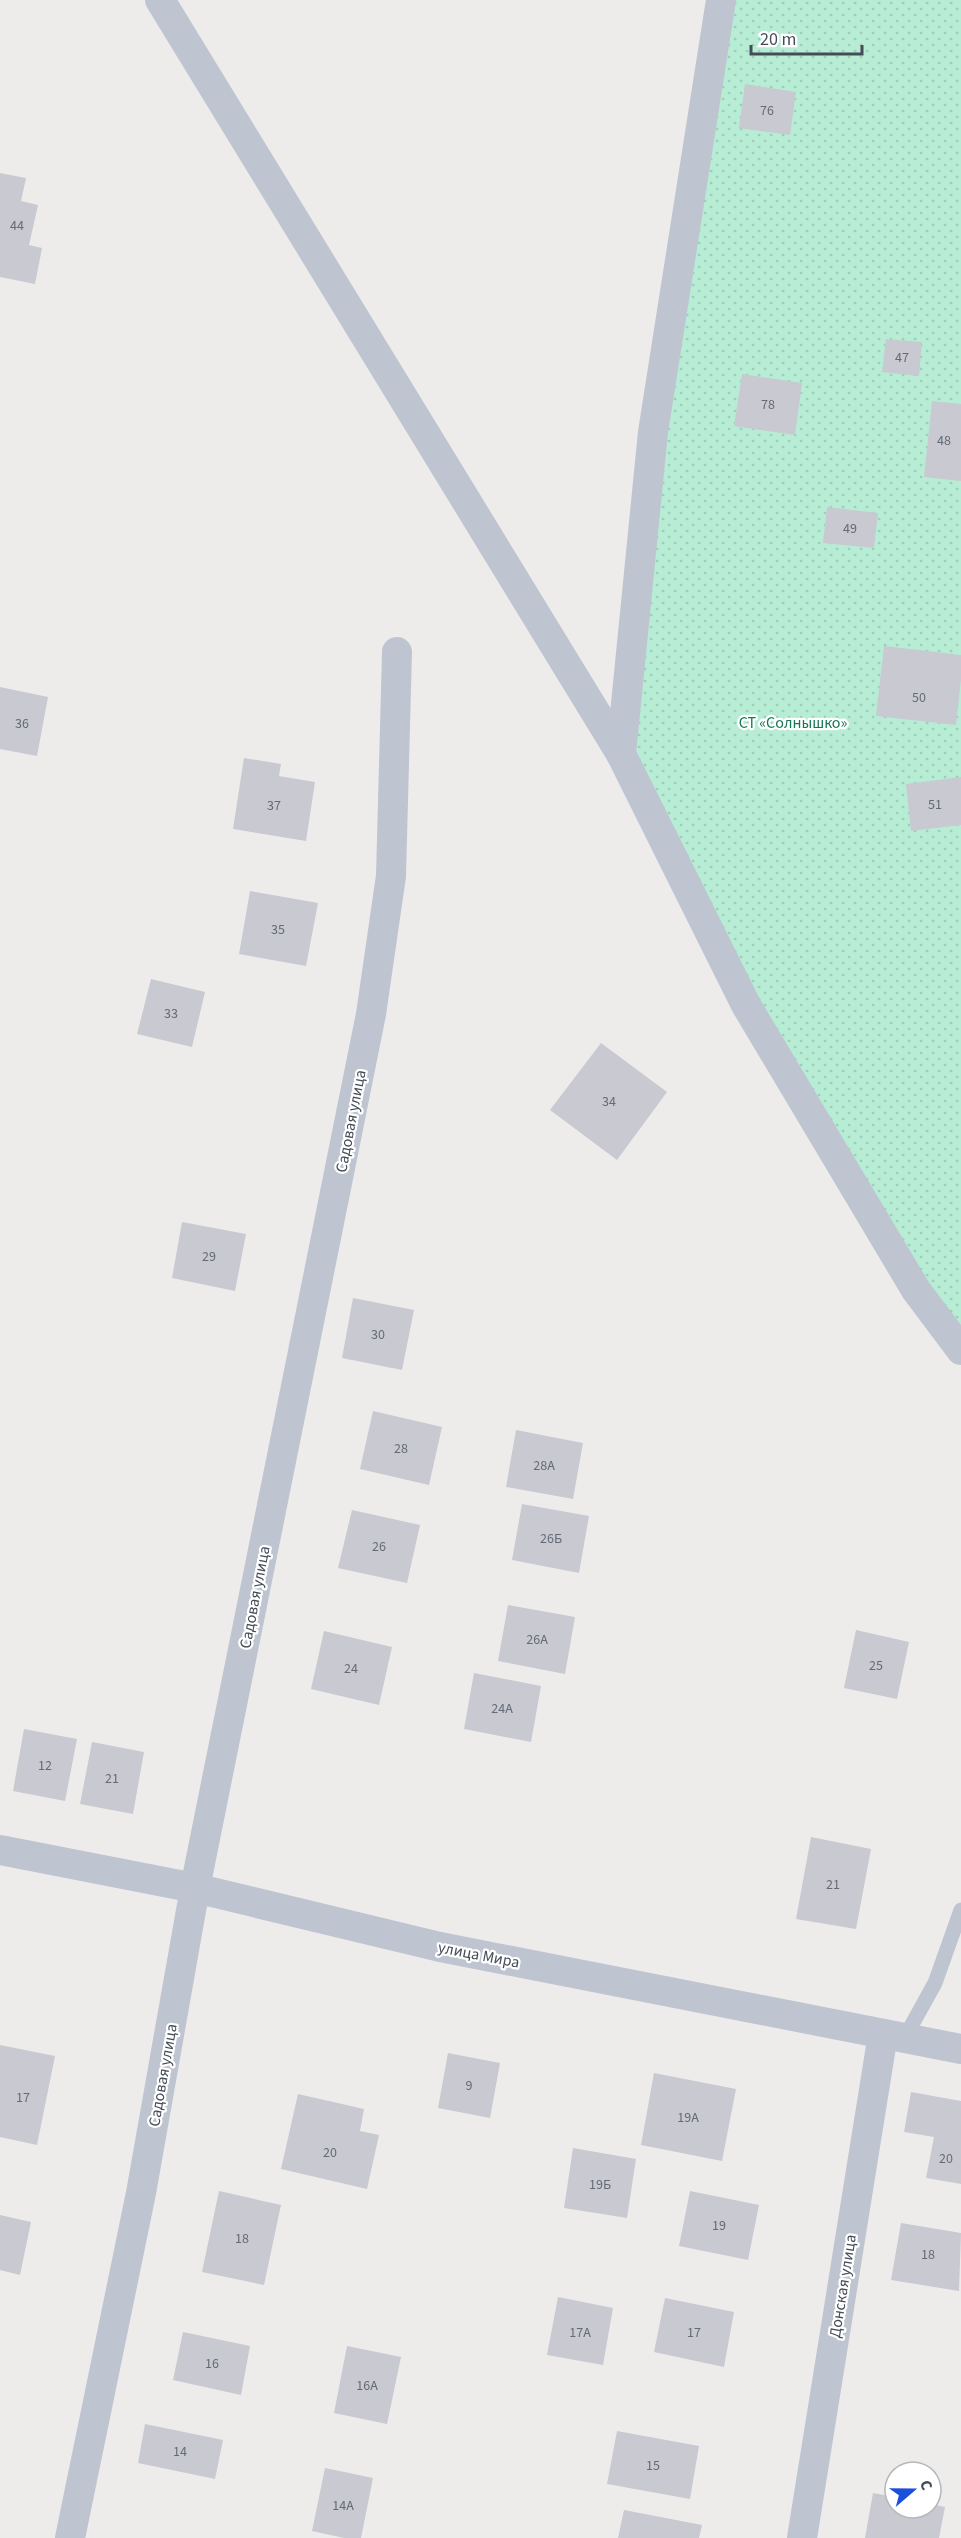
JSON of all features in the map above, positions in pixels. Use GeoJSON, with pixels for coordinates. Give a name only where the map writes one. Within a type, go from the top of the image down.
{"type":"FeatureCollection","features":[{"type":"Feature","properties":{"kind":"street"},"geometry":{"type":"LineString","coordinates":[[160,0],[621,754],[746,1005],[916,1290],[961,1350]]}},
{"type":"Feature","properties":{"kind":"street"},"geometry":{"type":"LineString","coordinates":[[621,754],[653,432],[721,0]]}},
{"type":"Feature","properties":{"kind":"street","name":"Садовая улица"},"geometry":{"type":"LineString","coordinates":[[70,2538],[141,2193],[195,1888],[371,1014],[391,876],[397,652]]}},
{"type":"Feature","properties":{"kind":"street","name":"улица Мира"},"geometry":{"type":"LineString","coordinates":[[0,1850],[195,1888],[440,1947],[961,2049]]}},
{"type":"Feature","properties":{"kind":"street","name":"Донская улица"},"geometry":{"type":"LineString","coordinates":[[802,2538],[893,2036]]}},
{"type":"Feature","properties":{"kind":"lane"},"geometry":{"type":"LineString","coordinates":[[893,2036],[935,1983],[961,1910]]}},
{"type":"Feature","properties":{"kind":"green space","name":"СТ «Солнышко»"},"geometry":{"type":"Polygon","coordinates":[[[721,0],[961,0],[961,1350],[916,1290],[621,754],[721,0]]]}},
{"type":"Feature","properties":{"kind":"building"},"geometry":{"type":"Polygon","coordinates":[[[745,84],[796,92],[790,135],[739,128],[745,84]]]}},
{"type":"Feature","properties":{"kind":"building"},"geometry":{"type":"Polygon","coordinates":[[[0,173],[26,178],[21,201],[38,205],[29,245],[42,248],[35,284],[0,277],[0,173]]]}},
{"type":"Feature","properties":{"kind":"building"},"geometry":{"type":"Polygon","coordinates":[[[886,339],[922,342],[919,376],[882,372],[886,339]]]}},
{"type":"Feature","properties":{"kind":"building"},"geometry":{"type":"Polygon","coordinates":[[[742,374],[802,383],[795,435],[734,426],[742,374]]]}},
{"type":"Feature","properties":{"kind":"building"},"geometry":{"type":"Polygon","coordinates":[[[932,401],[961,404],[961,481],[924,477],[932,401]]]}},
{"type":"Feature","properties":{"kind":"building"},"geometry":{"type":"Polygon","coordinates":[[[827,507],[878,513],[874,548],[823,543],[827,507]]]}},
{"type":"Feature","properties":{"kind":"building"},"geometry":{"type":"Polygon","coordinates":[[[884,646],[961,655],[956,725],[876,716],[884,646]]]}},
{"type":"Feature","properties":{"kind":"building"},"geometry":{"type":"Polygon","coordinates":[[[0,687],[48,697],[37,756],[0,749],[0,687]]]}},
{"type":"Feature","properties":{"kind":"building"},"geometry":{"type":"Polygon","coordinates":[[[244,758],[281,764],[279,776],[315,782],[306,841],[233,829],[244,758]]]}},
{"type":"Feature","properties":{"kind":"building"},"geometry":{"type":"Polygon","coordinates":[[[961,777],[961,825],[911,831],[906,784],[961,777]]]}},
{"type":"Feature","properties":{"kind":"building"},"geometry":{"type":"Polygon","coordinates":[[[250,891],[318,903],[306,966],[239,954],[250,891]]]}},
{"type":"Feature","properties":{"kind":"building"},"geometry":{"type":"Polygon","coordinates":[[[151,979],[205,992],[192,1047],[137,1034],[151,979]]]}},
{"type":"Feature","properties":{"kind":"building"},"geometry":{"type":"Polygon","coordinates":[[[601,1043],[667,1092],[617,1160],[550,1110],[601,1043]]]}},
{"type":"Feature","properties":{"kind":"building"},"geometry":{"type":"Polygon","coordinates":[[[182,1222],[246,1234],[235,1291],[172,1278],[182,1222]]]}},
{"type":"Feature","properties":{"kind":"building"},"geometry":{"type":"Polygon","coordinates":[[[353,1298],[414,1310],[402,1370],[342,1358],[353,1298]]]}},
{"type":"Feature","properties":{"kind":"building"},"geometry":{"type":"Polygon","coordinates":[[[373,1411],[442,1427],[429,1485],[360,1469],[373,1411]]]}},
{"type":"Feature","properties":{"kind":"building"},"geometry":{"type":"Polygon","coordinates":[[[516,1430],[583,1443],[573,1499],[506,1487],[516,1430]]]}},
{"type":"Feature","properties":{"kind":"building"},"geometry":{"type":"Polygon","coordinates":[[[522,1504],[589,1516],[579,1573],[512,1560],[522,1504]]]}},
{"type":"Feature","properties":{"kind":"building"},"geometry":{"type":"Polygon","coordinates":[[[352,1510],[420,1525],[407,1583],[338,1568],[352,1510]]]}},
{"type":"Feature","properties":{"kind":"building"},"geometry":{"type":"Polygon","coordinates":[[[508,1605],[575,1617],[565,1674],[498,1661],[508,1605]]]}},
{"type":"Feature","properties":{"kind":"building"},"geometry":{"type":"Polygon","coordinates":[[[856,1630],[909,1642],[897,1699],[844,1688],[856,1630]]]}},
{"type":"Feature","properties":{"kind":"building"},"geometry":{"type":"Polygon","coordinates":[[[324,1631],[392,1647],[379,1705],[311,1689],[324,1631]]]}},
{"type":"Feature","properties":{"kind":"building"},"geometry":{"type":"Polygon","coordinates":[[[474,1673],[541,1686],[531,1742],[464,1729],[474,1673]]]}},
{"type":"Feature","properties":{"kind":"building"},"geometry":{"type":"Polygon","coordinates":[[[24,1729],[77,1739],[65,1801],[13,1791],[24,1729]]]}},
{"type":"Feature","properties":{"kind":"building"},"geometry":{"type":"Polygon","coordinates":[[[92,1742],[144,1752],[133,1814],[80,1804],[92,1742]]]}},
{"type":"Feature","properties":{"kind":"building"},"geometry":{"type":"Polygon","coordinates":[[[811,1837],[871,1849],[856,1929],[796,1919],[811,1837]]]}},
{"type":"Feature","properties":{"kind":"building"},"geometry":{"type":"Polygon","coordinates":[[[0,2045],[55,2056],[37,2145],[0,2137],[0,2045]]]}},
{"type":"Feature","properties":{"kind":"building"},"geometry":{"type":"Polygon","coordinates":[[[448,2053],[500,2063],[490,2118],[438,2108],[448,2053]]]}},
{"type":"Feature","properties":{"kind":"building"},"geometry":{"type":"Polygon","coordinates":[[[654,2073],[736,2089],[722,2161],[641,2145],[654,2073]]]}},
{"type":"Feature","properties":{"kind":"building"},"geometry":{"type":"Polygon","coordinates":[[[911,2092],[961,2101],[961,2184],[926,2178],[934,2137],[904,2132],[911,2092]]]}},
{"type":"Feature","properties":{"kind":"building"},"geometry":{"type":"Polygon","coordinates":[[[298,2094],[364,2109],[360,2131],[379,2135],[367,2189],[281,2169],[298,2094]]]}},
{"type":"Feature","properties":{"kind":"building"},"geometry":{"type":"Polygon","coordinates":[[[573,2148],[636,2159],[627,2218],[564,2208],[573,2148]]]}},
{"type":"Feature","properties":{"kind":"building"},"geometry":{"type":"Polygon","coordinates":[[[219,2191],[281,2205],[264,2285],[202,2272],[219,2191]]]}},
{"type":"Feature","properties":{"kind":"building"},"geometry":{"type":"Polygon","coordinates":[[[690,2191],[759,2205],[748,2260],[679,2246],[690,2191]]]}},
{"type":"Feature","properties":{"kind":"building"},"geometry":{"type":"Polygon","coordinates":[[[0,2215],[31,2222],[20,2275],[0,2270],[0,2215]]]}},
{"type":"Feature","properties":{"kind":"building"},"geometry":{"type":"Polygon","coordinates":[[[901,2223],[961,2233],[959,2291],[891,2280],[901,2223]]]}},
{"type":"Feature","properties":{"kind":"building"},"geometry":{"type":"Polygon","coordinates":[[[558,2297],[613,2308],[603,2365],[547,2355],[558,2297]]]}},
{"type":"Feature","properties":{"kind":"building"},"geometry":{"type":"Polygon","coordinates":[[[665,2298],[734,2312],[724,2367],[654,2352],[665,2298]]]}},
{"type":"Feature","properties":{"kind":"building"},"geometry":{"type":"Polygon","coordinates":[[[183,2332],[250,2346],[241,2395],[173,2380],[183,2332]]]}},
{"type":"Feature","properties":{"kind":"building"},"geometry":{"type":"Polygon","coordinates":[[[347,2346],[401,2357],[387,2424],[334,2413],[347,2346]]]}},
{"type":"Feature","properties":{"kind":"building"},"geometry":{"type":"Polygon","coordinates":[[[145,2424],[223,2440],[215,2479],[138,2463],[145,2424]]]}},
{"type":"Feature","properties":{"kind":"building"},"geometry":{"type":"Polygon","coordinates":[[[617,2431],[699,2446],[690,2499],[607,2484],[617,2431]]]}},
{"type":"Feature","properties":{"kind":"building"},"geometry":{"type":"Polygon","coordinates":[[[325,2468],[373,2478],[361,2538],[344,2538],[312,2531],[325,2468]]]}},
{"type":"Feature","properties":{"kind":"building"},"geometry":{"type":"Polygon","coordinates":[[[873,2493],[883,2495],[883,2520],[942,2520],[939,2538],[865,2538],[873,2493]]]}},
{"type":"Feature","properties":{"kind":"building"},"geometry":{"type":"Polygon","coordinates":[[[624,2510],[702,2525],[699,2538],[618,2538],[624,2510]]]}}]}
